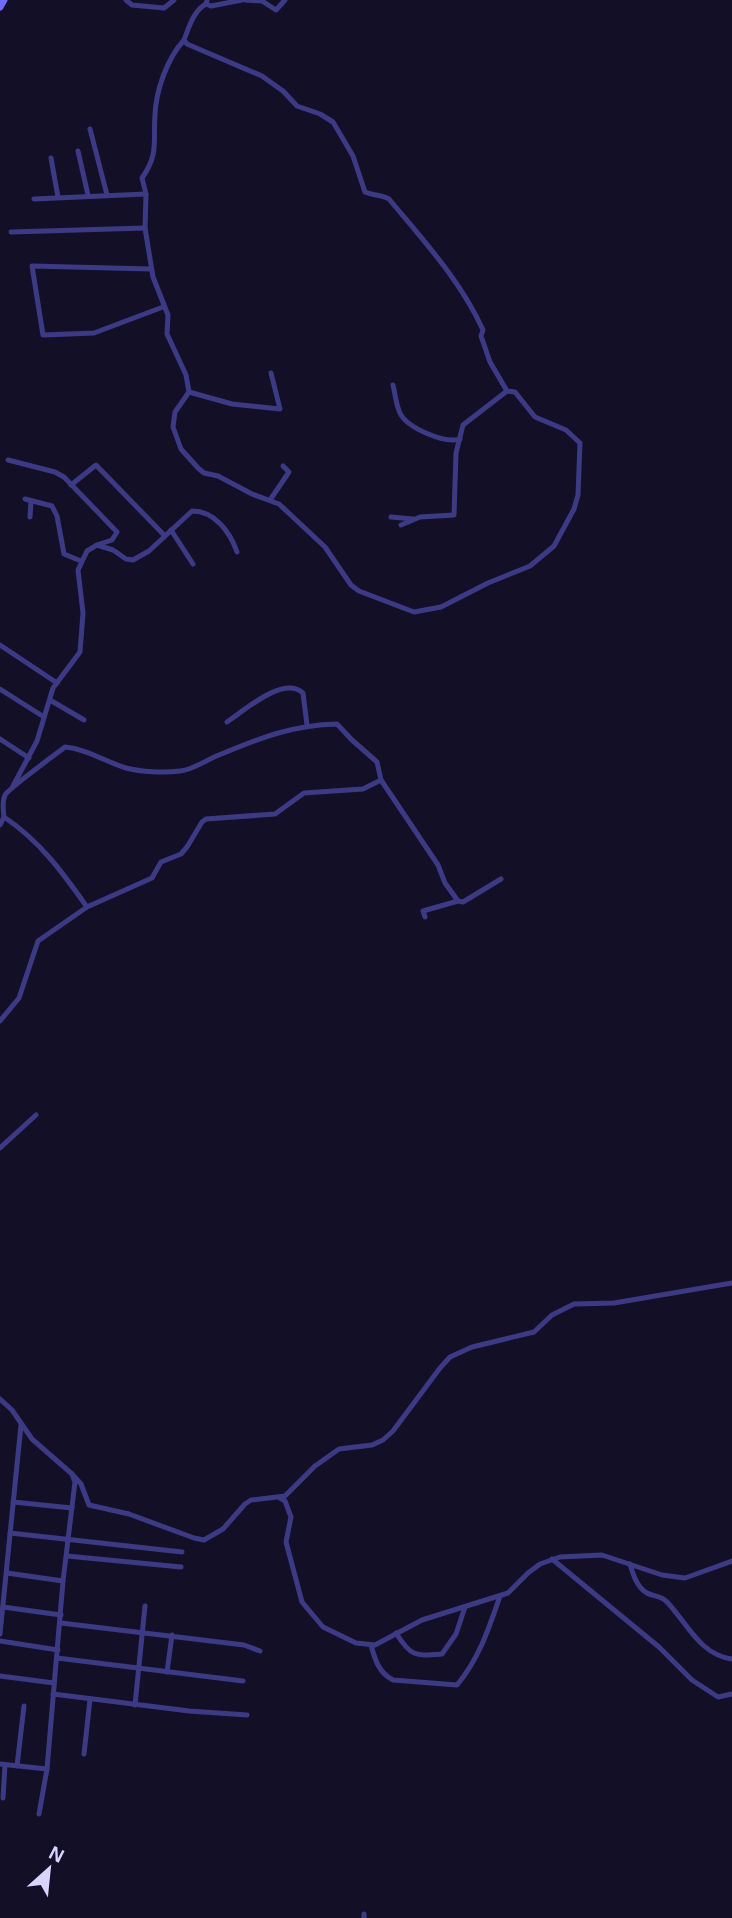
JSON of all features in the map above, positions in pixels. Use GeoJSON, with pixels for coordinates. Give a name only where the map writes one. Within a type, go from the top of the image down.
{"type":"FeatureCollection","features":[{"type":"Feature","properties":{"kind":"street"},"geometry":{"type":"LineString","coordinates":[[0,7],[5,0]]}},
{"type":"Feature","properties":{"kind":"street"},"geometry":{"type":"LineString","coordinates":[[126,0],[132,5],[164,8],[174,0]]}},
{"type":"Feature","properties":{"kind":"street"},"geometry":{"type":"LineString","coordinates":[[285,0],[276,10],[262,1],[244,0],[211,6],[207,2],[199,8],[184,40],[169,63],[157,100],[152,164],[142,178],[146,194],[145,228],[151,269],[168,315],[167,334],[186,375],[189,392],[173,418],[175,438],[181,449],[204,473],[218,476],[279,504],[325,547],[351,585],[359,591],[405,610],[429,611],[530,566],[554,547],[574,509],[579,487],[580,443],[566,430],[535,417],[515,392],[507,391],[463,425],[456,453],[454,515],[413,519],[391,517]]}},
{"type":"Feature","properties":{"kind":"street"},"geometry":{"type":"LineString","coordinates":[[184,40],[194,49],[261,76],[283,91],[297,106],[333,122],[353,156],[365,192],[372,195],[381,194],[388,199],[436,255],[476,314],[484,330],[481,336],[490,362],[507,391]]}},
{"type":"Feature","properties":{"kind":"street"},"geometry":{"type":"LineString","coordinates":[[90,129],[107,195]]}},
{"type":"Feature","properties":{"kind":"street"},"geometry":{"type":"LineString","coordinates":[[78,151],[88,195]]}},
{"type":"Feature","properties":{"kind":"street"},"geometry":{"type":"LineString","coordinates":[[51,158],[58,197]]}},
{"type":"Feature","properties":{"kind":"street"},"geometry":{"type":"LineString","coordinates":[[34,199],[146,194]]}},
{"type":"Feature","properties":{"kind":"street"},"geometry":{"type":"LineString","coordinates":[[10,232],[145,228]]}},
{"type":"Feature","properties":{"kind":"street"},"geometry":{"type":"LineString","coordinates":[[151,269],[32,266],[43,335],[94,333],[163,307]]}},
{"type":"Feature","properties":{"kind":"street"},"geometry":{"type":"LineString","coordinates":[[189,392],[232,404],[280,409],[271,373]]}},
{"type":"Feature","properties":{"kind":"street"},"geometry":{"type":"LineString","coordinates":[[393,385],[400,413],[407,421],[432,436],[455,441],[461,439]]}},
{"type":"Feature","properties":{"kind":"street"},"geometry":{"type":"LineString","coordinates":[[8,460],[55,472],[117,532],[112,540],[87,551],[81,561],[78,570],[83,613],[80,652],[58,683],[29,758],[12,786]]}},
{"type":"Feature","properties":{"kind":"street"},"geometry":{"type":"LineString","coordinates":[[71,485],[96,465],[165,536]]}},
{"type":"Feature","properties":{"kind":"street"},"geometry":{"type":"LineString","coordinates":[[270,500],[289,472],[283,466]]}},
{"type":"Feature","properties":{"kind":"street"},"geometry":{"type":"LineString","coordinates":[[30,517],[28,500],[52,506],[57,516],[64,554],[81,561]]}},
{"type":"Feature","properties":{"kind":"street"},"geometry":{"type":"LineString","coordinates":[[97,545],[113,550],[125,559],[133,560],[149,551],[192,511],[203,511],[228,531],[237,552]]}},
{"type":"Feature","properties":{"kind":"street"},"geometry":{"type":"LineString","coordinates":[[401,525],[413,519]]}},
{"type":"Feature","properties":{"kind":"street"},"geometry":{"type":"LineString","coordinates":[[171,530],[192,564]]}},
{"type":"Feature","properties":{"kind":"street"},"geometry":{"type":"LineString","coordinates":[[0,645],[58,683]]}},
{"type":"Feature","properties":{"kind":"street"},"geometry":{"type":"LineString","coordinates":[[227,722],[262,698],[289,686],[297,687],[303,693],[307,725]]}},
{"type":"Feature","properties":{"kind":"street"},"geometry":{"type":"LineString","coordinates":[[0,689],[44,717]]}},
{"type":"Feature","properties":{"kind":"street"},"geometry":{"type":"LineString","coordinates":[[50,700],[84,720]]}},
{"type":"Feature","properties":{"kind":"street"},"geometry":{"type":"LineString","coordinates":[[0,825],[4,817],[3,793],[65,747],[75,748],[128,768],[177,772],[189,770],[264,736],[307,725],[337,724],[377,762],[381,780],[438,865],[445,883],[457,901]]}},
{"type":"Feature","properties":{"kind":"street"},"geometry":{"type":"LineString","coordinates":[[0,739],[29,758]]}},
{"type":"Feature","properties":{"kind":"street"},"geometry":{"type":"LineString","coordinates":[[0,1021],[19,998],[38,941],[88,907],[152,878],[161,862],[171,860],[187,847],[206,819],[275,814],[304,793],[363,789],[381,780]]}},
{"type":"Feature","properties":{"kind":"street"},"geometry":{"type":"LineString","coordinates":[[4,817],[27,832],[88,907]]}},
{"type":"Feature","properties":{"kind":"street"},"geometry":{"type":"LineString","coordinates":[[425,917],[423,911],[457,901],[463,902],[501,879]]}},
{"type":"Feature","properties":{"kind":"street"},"geometry":{"type":"LineString","coordinates":[[0,1148],[36,1115]]}},
{"type":"Feature","properties":{"kind":"street"},"geometry":{"type":"LineString","coordinates":[[0,1399],[12,1410],[32,1439],[81,1484],[89,1504],[129,1514],[204,1540],[223,1529],[251,1500],[280,1498],[291,1492],[315,1466],[339,1449],[372,1445],[383,1440],[393,1431],[450,1357],[472,1347],[534,1332],[552,1315],[574,1304],[614,1303],[732,1283]]}},
{"type":"Feature","properties":{"kind":"street"},"geometry":{"type":"LineString","coordinates":[[0,1634],[21,1424]]}},
{"type":"Feature","properties":{"kind":"street"},"geometry":{"type":"LineString","coordinates":[[39,1814],[47,1769],[63,1581],[75,1482],[72,1474]]}},
{"type":"Feature","properties":{"kind":"street"},"geometry":{"type":"LineString","coordinates":[[280,1498],[285,1501],[292,1517],[286,1542],[302,1602],[323,1627],[348,1641],[375,1646],[422,1620],[508,1593],[527,1573],[560,1556],[602,1555],[662,1575],[685,1578],[732,1561]]}},
{"type":"Feature","properties":{"kind":"street"},"geometry":{"type":"LineString","coordinates":[[13,1502],[72,1508]]}},
{"type":"Feature","properties":{"kind":"street"},"geometry":{"type":"LineString","coordinates":[[10,1533],[182,1552]]}},
{"type":"Feature","properties":{"kind":"street"},"geometry":{"type":"LineString","coordinates":[[0,1549],[9,1548]]}},
{"type":"Feature","properties":{"kind":"street"},"geometry":{"type":"LineString","coordinates":[[66,1556],[181,1567]]}},
{"type":"Feature","properties":{"kind":"street"},"geometry":{"type":"LineString","coordinates":[[552,1559],[659,1647],[692,1680],[718,1696],[732,1694]]}},
{"type":"Feature","properties":{"kind":"street"},"geometry":{"type":"LineString","coordinates":[[630,1564],[640,1588],[662,1597],[681,1622],[717,1657],[732,1659]]}},
{"type":"Feature","properties":{"kind":"street"},"geometry":{"type":"LineString","coordinates":[[7,1573],[63,1581]]}},
{"type":"Feature","properties":{"kind":"street"},"geometry":{"type":"LineString","coordinates":[[371,1645],[378,1666],[385,1676],[393,1680],[457,1685],[469,1671],[481,1648],[500,1596]]}},
{"type":"Feature","properties":{"kind":"street"},"geometry":{"type":"LineString","coordinates":[[135,1705],[145,1606]]}},
{"type":"Feature","properties":{"kind":"street"},"geometry":{"type":"LineString","coordinates":[[3,1607],[61,1615]]}},
{"type":"Feature","properties":{"kind":"street"},"geometry":{"type":"LineString","coordinates":[[396,1633],[410,1653],[419,1656],[442,1654],[456,1634],[464,1607]]}},
{"type":"Feature","properties":{"kind":"street"},"geometry":{"type":"LineString","coordinates":[[61,1623],[244,1644],[260,1651]]}},
{"type":"Feature","properties":{"kind":"street"},"geometry":{"type":"LineString","coordinates":[[167,1672],[172,1635]]}},
{"type":"Feature","properties":{"kind":"street"},"geometry":{"type":"LineString","coordinates":[[0,1641],[58,1650]]}},
{"type":"Feature","properties":{"kind":"street"},"geometry":{"type":"LineString","coordinates":[[57,1658],[243,1681]]}},
{"type":"Feature","properties":{"kind":"street"},"geometry":{"type":"LineString","coordinates":[[0,1676],[54,1683]]}},
{"type":"Feature","properties":{"kind":"street"},"geometry":{"type":"LineString","coordinates":[[53,1694],[247,1716]]}},
{"type":"Feature","properties":{"kind":"street"},"geometry":{"type":"LineString","coordinates":[[83,1754],[90,1699]]}},
{"type":"Feature","properties":{"kind":"street"},"geometry":{"type":"LineString","coordinates":[[17,1766],[24,1706]]}},
{"type":"Feature","properties":{"kind":"street"},"geometry":{"type":"LineString","coordinates":[[3,1798],[3,1765],[47,1769]]}}]}
